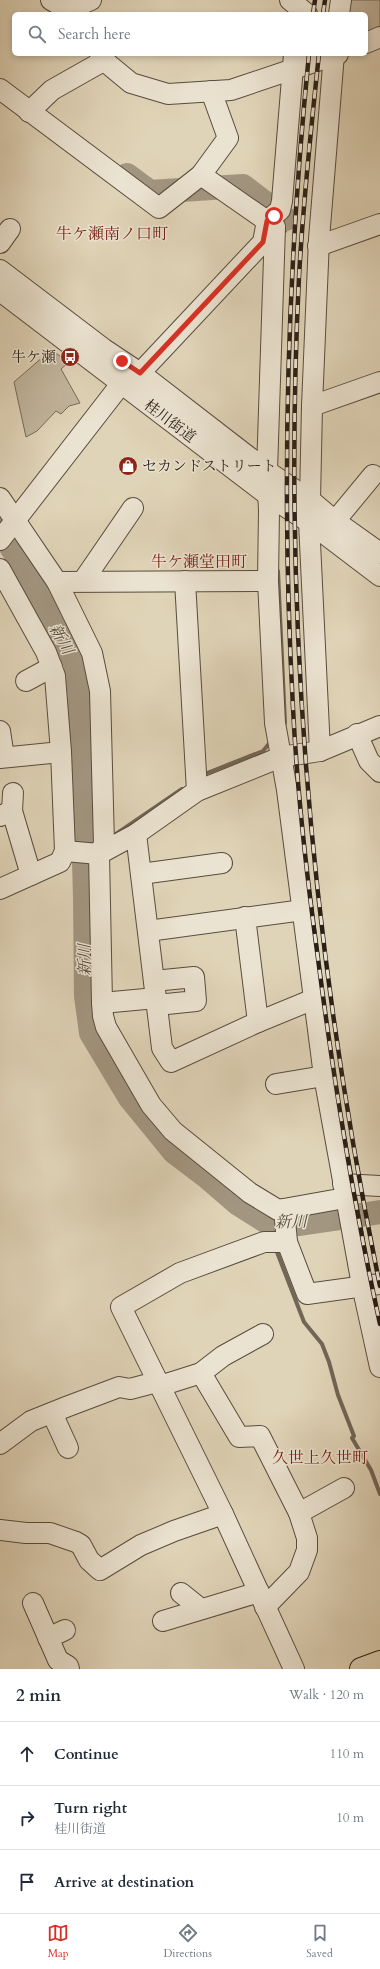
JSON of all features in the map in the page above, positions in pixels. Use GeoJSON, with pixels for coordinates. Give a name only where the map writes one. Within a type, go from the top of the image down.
{"type":"FeatureCollection","features":[{"type":"Feature","properties":{"kind":"main road"},"geometry":{"type":"LineString","coordinates":[[361,1669],[380,1662]]}},
{"type":"Feature","properties":{"kind":"street"},"geometry":{"type":"LineString","coordinates":[[63,8],[91,0]]}},
{"type":"Feature","properties":{"kind":"street"},"geometry":{"type":"LineString","coordinates":[[339,12],[341,0]]}},
{"type":"Feature","properties":{"kind":"street"},"geometry":{"type":"LineString","coordinates":[[368,42],[380,37]]}},
{"type":"Feature","properties":{"kind":"street"},"geometry":{"type":"LineString","coordinates":[[30,112],[52,90],[103,57],[131,83],[168,94],[231,90],[294,64],[330,56]]}},
{"type":"Feature","properties":{"kind":"street"},"geometry":{"type":"LineString","coordinates":[[310,500],[318,246],[335,56]]}},
{"type":"Feature","properties":{"kind":"street"},"geometry":{"type":"LineString","coordinates":[[294,64],[274,216],[275,227],[267,471],[269,496],[268,581],[278,741],[288,790],[324,1076],[352,1231],[371,1285],[380,1366]]}},
{"type":"Feature","properties":{"kind":"street"},"geometry":{"type":"LineString","coordinates":[[1,92],[159,208],[201,175],[228,138],[211,91]]}},
{"type":"Feature","properties":{"kind":"street"},"geometry":{"type":"LineString","coordinates":[[201,175],[274,216]]}},
{"type":"Feature","properties":{"kind":"street"},"geometry":{"type":"LineString","coordinates":[[8,529],[121,384],[140,373],[263,242],[274,216]]}},
{"type":"Feature","properties":{"kind":"street"},"geometry":{"type":"LineString","coordinates":[[318,246],[380,224]]}},
{"type":"Feature","properties":{"kind":"street","name":"桂川街道"},"geometry":{"type":"LineString","coordinates":[[0,270],[104,349],[140,373],[267,471],[310,500],[335,521],[380,553]]}},
{"type":"Feature","properties":{"kind":"street","name":"桂川街道"},"geometry":{"type":"LineString","coordinates":[[0,291],[96,362],[121,384],[269,496],[309,522],[380,576]]}},
{"type":"Feature","properties":{"kind":"street"},"geometry":{"type":"LineString","coordinates":[[312,406],[380,382]]}},
{"type":"Feature","properties":{"kind":"street"},"geometry":{"type":"LineString","coordinates":[[335,521],[373,475]]}},
{"type":"Feature","properties":{"kind":"street"},"geometry":{"type":"LineString","coordinates":[[0,498],[8,529],[38,551],[57,582],[92,653],[100,691],[102,1003],[106,1027],[151,1105],[173,1131],[250,1193],[278,1210],[284,1211],[344,1191],[380,1186]]}},
{"type":"Feature","properties":{"kind":"street"},"geometry":{"type":"LineString","coordinates":[[83,581],[133,508]]}},
{"type":"Feature","properties":{"kind":"street"},"geometry":{"type":"LineString","coordinates":[[309,522],[320,750]]}},
{"type":"Feature","properties":{"kind":"street"},"geometry":{"type":"LineString","coordinates":[[0,569],[46,652],[55,676],[69,851]]}},
{"type":"Feature","properties":{"kind":"street"},"geometry":{"type":"LineString","coordinates":[[186,581],[197,783]]}},
{"type":"Feature","properties":{"kind":"street"},"geometry":{"type":"LineString","coordinates":[[57,582],[268,581]]}},
{"type":"Feature","properties":{"kind":"street"},"geometry":{"type":"LineString","coordinates":[[26,681],[52,667]]}},
{"type":"Feature","properties":{"kind":"street"},"geometry":{"type":"LineString","coordinates":[[0,889],[60,862],[69,851],[100,845],[136,834],[197,783],[278,741],[320,750],[380,726]]}},
{"type":"Feature","properties":{"kind":"street"},"geometry":{"type":"LineString","coordinates":[[0,731],[2,758],[61,752]]}},
{"type":"Feature","properties":{"kind":"street"},"geometry":{"type":"LineString","coordinates":[[357,734],[369,761],[380,772]]}},
{"type":"Feature","properties":{"kind":"street"},"geometry":{"type":"LineString","coordinates":[[8,806],[31,875]]}},
{"type":"Feature","properties":{"kind":"street"},"geometry":{"type":"LineString","coordinates":[[136,834],[162,1048],[172,1062],[258,1022],[314,999]]}},
{"type":"Feature","properties":{"kind":"street"},"geometry":{"type":"LineString","coordinates":[[141,874],[222,863]]}},
{"type":"Feature","properties":{"kind":"street"},"geometry":{"type":"LineString","coordinates":[[148,931],[303,910]]}},
{"type":"Feature","properties":{"kind":"street"},"geometry":{"type":"LineString","coordinates":[[245,917],[258,1022]]}},
{"type":"Feature","properties":{"kind":"street"},"geometry":{"type":"LineString","coordinates":[[102,1003],[156,995]]}},
{"type":"Feature","properties":{"kind":"street"},"geometry":{"type":"LineString","coordinates":[[276,1084],[324,1076]]}},
{"type":"Feature","properties":{"kind":"street"},"geometry":{"type":"LineString","coordinates":[[284,1211],[287,1241],[307,1294],[371,1285]]}},
{"type":"Feature","properties":{"kind":"street"},"geometry":{"type":"LineString","coordinates":[[287,1241],[264,1242],[180,1273],[121,1307],[223,1514],[294,1669]]}},
{"type":"Feature","properties":{"kind":"street"},"geometry":{"type":"LineString","coordinates":[[0,1444],[31,1421],[119,1387],[130,1389],[201,1374],[223,1356],[263,1334]]}},
{"type":"Feature","properties":{"kind":"street"},"geometry":{"type":"LineString","coordinates":[[163,1621],[202,1609],[262,1600],[292,1580],[299,1572],[307,1550],[307,1538],[298,1513],[260,1436],[239,1437],[201,1374]]}},
{"type":"Feature","properties":{"kind":"street"},"geometry":{"type":"LineString","coordinates":[[52,1413],[68,1448]]}},
{"type":"Feature","properties":{"kind":"street"},"geometry":{"type":"LineString","coordinates":[[298,1513],[344,1488]]}},
{"type":"Feature","properties":{"kind":"street"},"geometry":{"type":"LineString","coordinates":[[0,1530],[26,1533],[50,1533],[76,1542],[81,1545],[89,1560],[100,1570],[141,1545],[174,1531],[223,1514]]}},
{"type":"Feature","properties":{"kind":"street"},"geometry":{"type":"LineString","coordinates":[[181,1593],[202,1609]]}},
{"type":"Feature","properties":{"kind":"street"},"geometry":{"type":"LineString","coordinates":[[33,1603],[56,1634],[58,1660],[68,1666],[69,1669]]}},
{"type":"Feature","properties":{"kind":"shaded area"},"geometry":{"type":"Polygon","coordinates":[[[347,0],[380,0],[380,29],[368,33],[368,12],[345,12],[347,0]]]}},
{"type":"Feature","properties":{"kind":"shaded area"},"geometry":{"type":"Polygon","coordinates":[[[51,350],[69,362],[61,369],[80,403],[69,406],[61,414],[56,411],[37,431],[26,437],[14,382],[51,350]]]}},
{"type":"Feature","properties":{"kind":"waterway"},"geometry":{"type":"LineString","coordinates":[[127,175],[150,192],[243,186],[286,219]]}},
{"type":"Feature","properties":{"kind":"waterway"},"geometry":{"type":"LineString","coordinates":[[285,231],[287,214]]}},
{"type":"Feature","properties":{"kind":"waterway","name":"新川"},"geometry":{"type":"LineString","coordinates":[[0,530],[15,553],[69,649],[75,663],[79,687],[85,897],[86,996],[91,1033],[130,1098],[174,1152],[207,1177],[237,1203],[267,1222],[281,1225],[300,1224],[380,1212]]}},
{"type":"Feature","properties":{"kind":"waterway"},"geometry":{"type":"LineString","coordinates":[[278,571],[285,723],[282,727]]}},
{"type":"Feature","properties":{"kind":"waterway"},"geometry":{"type":"LineString","coordinates":[[202,775],[263,751],[272,740]]}},
{"type":"Feature","properties":{"kind":"waterway"},"geometry":{"type":"LineString","coordinates":[[116,834],[182,789]]}},
{"type":"Feature","properties":{"kind":"waterway"},"geometry":{"type":"LineString","coordinates":[[83,836],[98,837]]}},
{"type":"Feature","properties":{"kind":"waterway"},"geometry":{"type":"LineString","coordinates":[[267,1222],[272,1237]]}},
{"type":"Feature","properties":{"kind":"waterway"},"geometry":{"type":"LineString","coordinates":[[275,1247],[304,1322],[322,1344],[329,1362],[338,1395],[354,1436],[352,1438],[371,1470],[380,1494]]}},
{"type":"Feature","properties":{"kind":"railway"},"geometry":{"type":"LineString","coordinates":[[313,12],[315,0]]}},
{"type":"Feature","properties":{"kind":"railway"},"geometry":{"type":"LineString","coordinates":[[323,12],[325,0]]}},
{"type":"Feature","properties":{"kind":"railway"},"geometry":{"type":"LineString","coordinates":[[309,56],[296,217],[288,381],[287,544],[293,708],[299,799],[313,921],[330,1045],[352,1185],[380,1324]]}},
{"type":"Feature","properties":{"kind":"railway"},"geometry":{"type":"LineString","coordinates":[[319,56],[299,277],[295,404],[295,531],[299,658],[308,784],[320,910],[336,1036],[356,1161],[380,1286]]}},
{"type":"Feature","properties":{"kind":"place","name":"牛ケ瀬"},"geometry":{"type":"Point","coordinates":[70,357]}},
{"type":"Feature","properties":{"kind":"place","name":"セカンドストリート"},"geometry":{"type":"Point","coordinates":[128,466]}},
{"type":"Feature","properties":{"kind":"district","name":"牛ケ瀬南ノ口町"},"geometry":{"type":"Point","coordinates":[112,234]}},
{"type":"Feature","properties":{"kind":"district","name":"牛ケ瀬堂田町"},"geometry":{"type":"Point","coordinates":[199,562]}},
{"type":"Feature","properties":{"kind":"district","name":"久世上久世町"},"geometry":{"type":"Point","coordinates":[320,1458]}},
{"type":"Feature","properties":{"kind":"route"},"geometry":{"type":"LineString","coordinates":[[122,361],[140,373],[263,242],[267,221],[274,216]]}}]}
